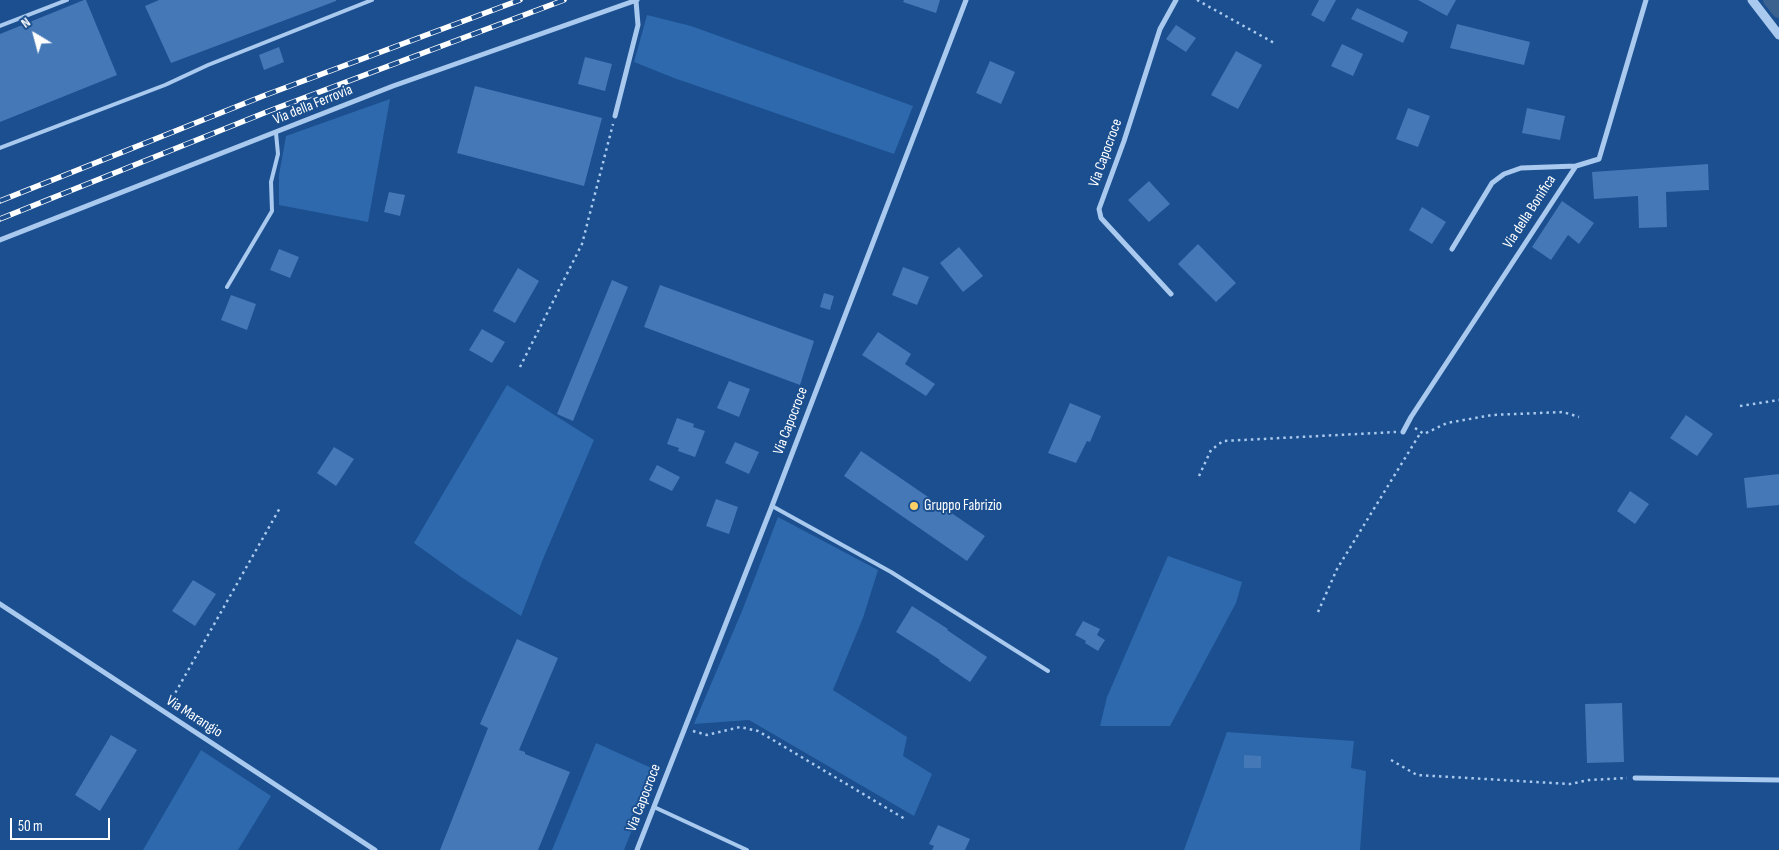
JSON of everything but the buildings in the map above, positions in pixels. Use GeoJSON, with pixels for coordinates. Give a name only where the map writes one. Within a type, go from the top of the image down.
{"type":"FeatureCollection","features":[{"type":"Feature","properties":{"kind":"street"},"geometry":{"type":"LineString","coordinates":[[615,116],[638,25],[636,0]]}},
{"type":"Feature","properties":{"kind":"street","name":"Via della Ferrovia"},"geometry":{"type":"LineString","coordinates":[[0,240],[393,86],[636,0]]}},
{"type":"Feature","properties":{"kind":"street","name":"Via Capocroce"},"geometry":{"type":"LineString","coordinates":[[637,850],[772,506],[966,0]]}},
{"type":"Feature","properties":{"kind":"street","name":"Via Capocroce"},"geometry":{"type":"LineString","coordinates":[[1171,294],[1102,218],[1099,209],[1124,141],[1160,29],[1176,0]]}},
{"type":"Feature","properties":{"kind":"street","name":"Via della Bonifica"},"geometry":{"type":"LineString","coordinates":[[1403,432],[1576,166],[1599,159],[1646,0]]}},
{"type":"Feature","properties":{"kind":"street"},"geometry":{"type":"LineString","coordinates":[[1752,0],[1779,35]]}},
{"type":"Feature","properties":{"kind":"street"},"geometry":{"type":"LineString","coordinates":[[1452,249],[1492,184],[1504,174],[1521,168],[1576,166]]}},
{"type":"Feature","properties":{"kind":"street","name":"Via Marangio"},"geometry":{"type":"LineString","coordinates":[[0,604],[375,850]]}},
{"type":"Feature","properties":{"kind":"street"},"geometry":{"type":"LineString","coordinates":[[1635,778],[1779,780]]}},
{"type":"Feature","properties":{"kind":"lane"},"geometry":{"type":"LineString","coordinates":[[0,26],[67,0]]}},
{"type":"Feature","properties":{"kind":"lane"},"geometry":{"type":"LineString","coordinates":[[0,148],[165,84],[372,0]]}},
{"type":"Feature","properties":{"kind":"lane"},"geometry":{"type":"LineString","coordinates":[[227,287],[272,211],[271,182],[278,154],[276,133]]}},
{"type":"Feature","properties":{"kind":"lane"},"geometry":{"type":"LineString","coordinates":[[772,506],[890,572],[1048,670]]}},
{"type":"Feature","properties":{"kind":"lane"},"geometry":{"type":"LineString","coordinates":[[654,808],[747,850]]}},
{"type":"Feature","properties":{"kind":"path"},"geometry":{"type":"LineString","coordinates":[[1197,0],[1276,44]]}},
{"type":"Feature","properties":{"kind":"path"},"geometry":{"type":"LineString","coordinates":[[520,367],[582,244],[615,116]]}},
{"type":"Feature","properties":{"kind":"path"},"geometry":{"type":"LineString","coordinates":[[1740,406],[1779,400]]}},
{"type":"Feature","properties":{"kind":"path"},"geometry":{"type":"LineString","coordinates":[[1411,417],[1415,428],[1424,434],[1448,423],[1492,415],[1563,412],[1579,417]]}},
{"type":"Feature","properties":{"kind":"path"},"geometry":{"type":"LineString","coordinates":[[1199,476],[1211,450],[1223,441],[1403,432]]}},
{"type":"Feature","properties":{"kind":"path"},"geometry":{"type":"LineString","coordinates":[[1318,612],[1337,569],[1421,432]]}},
{"type":"Feature","properties":{"kind":"path"},"geometry":{"type":"LineString","coordinates":[[164,712],[281,506]]}},
{"type":"Feature","properties":{"kind":"path"},"geometry":{"type":"LineString","coordinates":[[685,728],[707,736],[740,727],[758,731],[905,819]]}},
{"type":"Feature","properties":{"kind":"path"},"geometry":{"type":"LineString","coordinates":[[1391,760],[1417,775],[1570,784],[1589,780],[1635,778]]}},
{"type":"Feature","properties":{"kind":"shaded area"},"geometry":{"type":"Polygon","coordinates":[[[647,15],[691,26],[913,106],[894,154],[674,78],[634,62],[647,15]]]}},
{"type":"Feature","properties":{"kind":"shaded area"},"geometry":{"type":"Polygon","coordinates":[[[390,99],[368,222],[279,205],[279,175],[286,136],[390,99]]]}},
{"type":"Feature","properties":{"kind":"shaded area"},"geometry":{"type":"Polygon","coordinates":[[[507,385],[594,440],[543,559],[521,616],[461,577],[414,543],[507,385]]]}},
{"type":"Feature","properties":{"kind":"shaded area"},"geometry":{"type":"Polygon","coordinates":[[[778,517],[878,570],[863,618],[833,690],[907,737],[903,756],[932,774],[914,816],[749,720],[694,724],[742,611],[778,517]]]}},
{"type":"Feature","properties":{"kind":"shaded area"},"geometry":{"type":"Polygon","coordinates":[[[1168,556],[1242,582],[1236,603],[1170,726],[1100,726],[1107,697],[1168,556]]]}},
{"type":"Feature","properties":{"kind":"shaded area"},"geometry":{"type":"Polygon","coordinates":[[[1227,732],[1354,741],[1351,768],[1366,771],[1360,850],[1184,850],[1227,732]]]}},
{"type":"Feature","properties":{"kind":"shaded area"},"geometry":{"type":"Polygon","coordinates":[[[596,743],[656,770],[624,850],[552,850],[596,743]]]}},
{"type":"Feature","properties":{"kind":"shaded area"},"geometry":{"type":"Polygon","coordinates":[[[201,750],[271,796],[238,850],[143,850],[201,750]]]}},
{"type":"Feature","properties":{"kind":"waterway"},"geometry":{"type":"LineString","coordinates":[[1770,0],[1779,11]]}},
{"type":"Feature","properties":{"kind":"railway"},"geometry":{"type":"LineString","coordinates":[[0,201],[263,96],[520,0]]}},
{"type":"Feature","properties":{"kind":"railway"},"geometry":{"type":"LineString","coordinates":[[0,219],[269,111],[564,0]]}},
{"type":"Feature","properties":{"kind":"place","name":"Gruppo Fabrizio"},"geometry":{"type":"Point","coordinates":[914,506]}}]}
